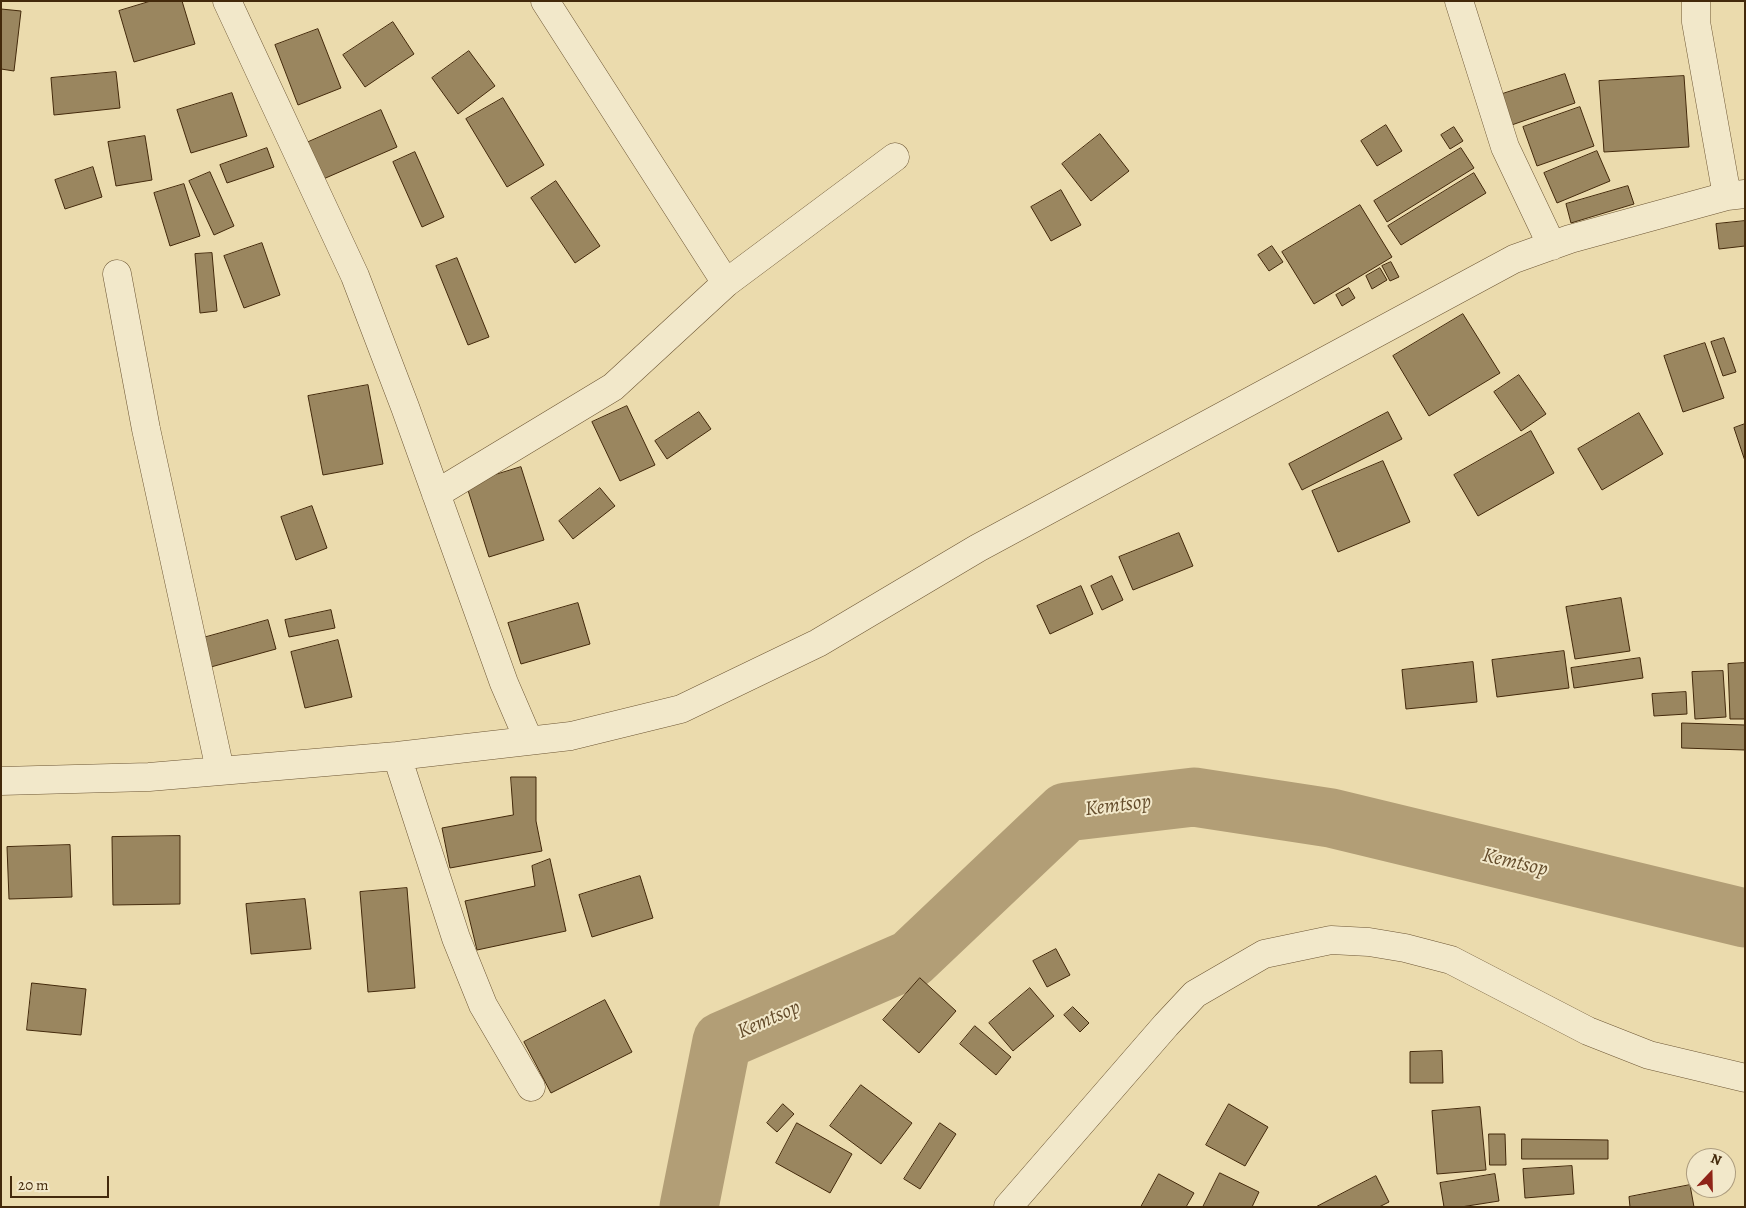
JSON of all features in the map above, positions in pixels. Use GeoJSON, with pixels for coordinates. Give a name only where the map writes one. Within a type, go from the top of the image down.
{"type":"FeatureCollection","features":[{"type":"Feature","properties":{"kind":"street"},"geometry":{"type":"LineString","coordinates":[[227,1],[355,276],[504,683],[529,741]]}},
{"type":"Feature","properties":{"kind":"street"},"geometry":{"type":"LineString","coordinates":[[545,1],[726,283]]}},
{"type":"Feature","properties":{"kind":"street"},"geometry":{"type":"LineString","coordinates":[[1459,1],[1505,147],[1552,246]]}},
{"type":"Feature","properties":{"kind":"street"},"geometry":{"type":"LineString","coordinates":[[1,781],[149,777],[397,756],[571,736],[681,709],[818,643],[978,548],[1514,259],[1552,246],[1736,195],[1696,22],[1696,1]]}},
{"type":"Feature","properties":{"kind":"street"},"geometry":{"type":"LineString","coordinates":[[436,494],[613,387],[726,283],[894,157]]}},
{"type":"Feature","properties":{"kind":"street"},"geometry":{"type":"LineString","coordinates":[[117,274],[148,439],[220,770]]}},
{"type":"Feature","properties":{"kind":"street"},"geometry":{"type":"LineString","coordinates":[[397,756],[456,938],[483,1006],[531,1087]]}},
{"type":"Feature","properties":{"kind":"street"},"geometry":{"type":"LineString","coordinates":[[1008,1207],[1195,994],[1264,954],[1331,940],[1369,942],[1405,948],[1451,960],[1588,1031],[1649,1055],[1745,1078]]}},
{"type":"Feature","properties":{"kind":"building"},"geometry":{"type":"Polygon","coordinates":[[[151,1],[182,1],[195,44],[134,62],[119,11],[151,1]]]}},
{"type":"Feature","properties":{"kind":"building"},"geometry":{"type":"Polygon","coordinates":[[[1,9],[21,11],[14,71],[1,69],[1,9]]]}},
{"type":"Feature","properties":{"kind":"building"},"geometry":{"type":"Polygon","coordinates":[[[393,22],[414,54],[365,87],[343,55],[393,22]]]}},
{"type":"Feature","properties":{"kind":"building"},"geometry":{"type":"Polygon","coordinates":[[[318,29],[341,88],[298,105],[275,45],[318,29]]]}},
{"type":"Feature","properties":{"kind":"building"},"geometry":{"type":"Polygon","coordinates":[[[469,51],[495,86],[458,114],[432,78],[469,51]]]}},
{"type":"Feature","properties":{"kind":"building"},"geometry":{"type":"Polygon","coordinates":[[[116,72],[120,108],[54,115],[51,78],[116,72]]]}},
{"type":"Feature","properties":{"kind":"building"},"geometry":{"type":"Polygon","coordinates":[[[1565,74],[1575,103],[1503,128],[1493,97],[1565,74]]]}},
{"type":"Feature","properties":{"kind":"building"},"geometry":{"type":"Polygon","coordinates":[[[1684,76],[1689,147],[1604,152],[1599,81],[1684,76]]]}},
{"type":"Feature","properties":{"kind":"building"},"geometry":{"type":"Polygon","coordinates":[[[232,93],[247,136],[191,153],[177,110],[232,93]]]}},
{"type":"Feature","properties":{"kind":"building"},"geometry":{"type":"Polygon","coordinates":[[[503,98],[544,165],[507,187],[466,119],[503,98]]]}},
{"type":"Feature","properties":{"kind":"building"},"geometry":{"type":"Polygon","coordinates":[[[1580,107],[1594,146],[1537,166],[1523,127],[1580,107]]]}},
{"type":"Feature","properties":{"kind":"building"},"geometry":{"type":"Polygon","coordinates":[[[381,110],[397,147],[321,180],[304,144],[381,110]]]}},
{"type":"Feature","properties":{"kind":"building"},"geometry":{"type":"Polygon","coordinates":[[[1386,125],[1402,151],[1377,166],[1361,141],[1386,125]]]}},
{"type":"Feature","properties":{"kind":"building"},"geometry":{"type":"Polygon","coordinates":[[[1454,127],[1463,141],[1450,149],[1441,135],[1454,127]]]}},
{"type":"Feature","properties":{"kind":"building"},"geometry":{"type":"Polygon","coordinates":[[[1100,134],[1129,171],[1091,201],[1062,164],[1100,134]]]}},
{"type":"Feature","properties":{"kind":"building"},"geometry":{"type":"Polygon","coordinates":[[[145,136],[152,180],[116,186],[108,142],[145,136]]]}},
{"type":"Feature","properties":{"kind":"building"},"geometry":{"type":"Polygon","coordinates":[[[267,148],[274,167],[227,183],[220,165],[267,148]]]}},
{"type":"Feature","properties":{"kind":"building"},"geometry":{"type":"Polygon","coordinates":[[[1461,148],[1474,168],[1387,222],[1374,201],[1461,148]]]}},
{"type":"Feature","properties":{"kind":"building"},"geometry":{"type":"Polygon","coordinates":[[[1597,151],[1610,181],[1557,203],[1544,173],[1597,151]]]}},
{"type":"Feature","properties":{"kind":"building"},"geometry":{"type":"Polygon","coordinates":[[[415,152],[444,217],[422,227],[393,162],[415,152]]]}},
{"type":"Feature","properties":{"kind":"building"},"geometry":{"type":"Polygon","coordinates":[[[93,167],[102,197],[65,209],[55,180],[93,167]]]}},
{"type":"Feature","properties":{"kind":"building"},"geometry":{"type":"Polygon","coordinates":[[[210,172],[234,226],[214,235],[189,181],[210,172]]]}},
{"type":"Feature","properties":{"kind":"building"},"geometry":{"type":"Polygon","coordinates":[[[1474,173],[1486,193],[1401,245],[1388,226],[1474,173]]]}},
{"type":"Feature","properties":{"kind":"building"},"geometry":{"type":"Polygon","coordinates":[[[556,181],[600,246],[575,263],[531,198],[556,181]]]}},
{"type":"Feature","properties":{"kind":"building"},"geometry":{"type":"Polygon","coordinates":[[[184,184],[200,236],[170,246],[154,193],[184,184]]]}},
{"type":"Feature","properties":{"kind":"building"},"geometry":{"type":"Polygon","coordinates":[[[1628,186],[1634,204],[1571,223],[1566,204],[1628,186]]]}},
{"type":"Feature","properties":{"kind":"building"},"geometry":{"type":"Polygon","coordinates":[[[1061,190],[1081,225],[1051,241],[1031,207],[1061,190]]]}},
{"type":"Feature","properties":{"kind":"building"},"geometry":{"type":"Polygon","coordinates":[[[1360,205],[1392,257],[1314,304],[1282,252],[1360,205]]]}},
{"type":"Feature","properties":{"kind":"building"},"geometry":{"type":"Polygon","coordinates":[[[1745,221],[1745,246],[1719,249],[1716,224],[1745,221]]]}},
{"type":"Feature","properties":{"kind":"building"},"geometry":{"type":"Polygon","coordinates":[[[262,243],[280,295],[244,308],[224,256],[262,243]]]}},
{"type":"Feature","properties":{"kind":"building"},"geometry":{"type":"Polygon","coordinates":[[[1272,246],[1283,262],[1269,271],[1258,255],[1272,246]]]}},
{"type":"Feature","properties":{"kind":"building"},"geometry":{"type":"Polygon","coordinates":[[[212,253],[217,311],[200,313],[195,254],[212,253]]]}},
{"type":"Feature","properties":{"kind":"building"},"geometry":{"type":"Polygon","coordinates":[[[457,258],[489,337],[468,345],[436,266],[457,258]]]}},
{"type":"Feature","properties":{"kind":"building"},"geometry":{"type":"Polygon","coordinates":[[[1391,262],[1399,277],[1390,281],[1382,266],[1391,262]]]}},
{"type":"Feature","properties":{"kind":"building"},"geometry":{"type":"Polygon","coordinates":[[[1380,268],[1387,280],[1372,289],[1366,276],[1380,268]]]}},
{"type":"Feature","properties":{"kind":"building"},"geometry":{"type":"Polygon","coordinates":[[[1349,288],[1355,298],[1342,306],[1336,295],[1349,288]]]}},
{"type":"Feature","properties":{"kind":"building"},"geometry":{"type":"Polygon","coordinates":[[[1463,314],[1500,373],[1429,416],[1393,356],[1463,314]]]}},
{"type":"Feature","properties":{"kind":"building"},"geometry":{"type":"Polygon","coordinates":[[[1724,338],[1736,372],[1723,376],[1711,342],[1724,338]]]}},
{"type":"Feature","properties":{"kind":"building"},"geometry":{"type":"Polygon","coordinates":[[[1705,343],[1724,398],[1683,412],[1664,356],[1705,343]]]}},
{"type":"Feature","properties":{"kind":"building"},"geometry":{"type":"Polygon","coordinates":[[[1519,375],[1546,414],[1521,431],[1494,392],[1519,375]]]}},
{"type":"Feature","properties":{"kind":"building"},"geometry":{"type":"Polygon","coordinates":[[[368,385],[383,464],[323,475],[308,396],[368,385]]]}},
{"type":"Feature","properties":{"kind":"building"},"geometry":{"type":"Polygon","coordinates":[[[627,406],[655,465],[620,481],[592,422],[627,406]]]}},
{"type":"Feature","properties":{"kind":"building"},"geometry":{"type":"Polygon","coordinates":[[[699,412],[711,429],[667,459],[655,441],[699,412]]]}},
{"type":"Feature","properties":{"kind":"building"},"geometry":{"type":"Polygon","coordinates":[[[1388,412],[1402,439],[1302,490],[1289,464],[1388,412]]]}},
{"type":"Feature","properties":{"kind":"building"},"geometry":{"type":"Polygon","coordinates":[[[1639,413],[1663,454],[1602,490],[1578,449],[1639,413]]]}},
{"type":"Feature","properties":{"kind":"building"},"geometry":{"type":"Polygon","coordinates":[[[1745,424],[1745,461],[1734,428],[1745,424]]]}},
{"type":"Feature","properties":{"kind":"building"},"geometry":{"type":"Polygon","coordinates":[[[1531,431],[1554,473],[1478,516],[1454,475],[1531,431]]]}},
{"type":"Feature","properties":{"kind":"building"},"geometry":{"type":"Polygon","coordinates":[[[1383,461],[1410,522],[1338,552],[1312,491],[1383,461]]]}},
{"type":"Feature","properties":{"kind":"building"},"geometry":{"type":"Polygon","coordinates":[[[521,467],[544,540],[489,557],[466,484],[521,467]]]}},
{"type":"Feature","properties":{"kind":"building"},"geometry":{"type":"Polygon","coordinates":[[[600,488],[615,506],[573,539],[559,521],[600,488]]]}},
{"type":"Feature","properties":{"kind":"building"},"geometry":{"type":"Polygon","coordinates":[[[312,506],[327,548],[296,560],[281,517],[312,506]]]}},
{"type":"Feature","properties":{"kind":"building"},"geometry":{"type":"Polygon","coordinates":[[[1179,533],[1193,566],[1133,590],[1119,557],[1179,533]]]}},
{"type":"Feature","properties":{"kind":"building"},"geometry":{"type":"Polygon","coordinates":[[[1112,576],[1123,600],[1102,610],[1091,586],[1112,576]]]}},
{"type":"Feature","properties":{"kind":"building"},"geometry":{"type":"Polygon","coordinates":[[[1081,586],[1093,614],[1050,634],[1037,606],[1081,586]]]}},
{"type":"Feature","properties":{"kind":"building"},"geometry":{"type":"Polygon","coordinates":[[[1621,598],[1630,651],[1575,659],[1566,607],[1621,598]]]}},
{"type":"Feature","properties":{"kind":"building"},"geometry":{"type":"Polygon","coordinates":[[[578,603],[590,644],[521,664],[508,623],[578,603]]]}},
{"type":"Feature","properties":{"kind":"building"},"geometry":{"type":"Polygon","coordinates":[[[331,610],[335,628],[289,637],[285,620],[331,610]]]}},
{"type":"Feature","properties":{"kind":"building"},"geometry":{"type":"Polygon","coordinates":[[[268,620],[276,649],[200,670],[192,641],[268,620]]]}},
{"type":"Feature","properties":{"kind":"building"},"geometry":{"type":"Polygon","coordinates":[[[338,640],[352,697],[305,708],[291,652],[338,640]]]}},
{"type":"Feature","properties":{"kind":"building"},"geometry":{"type":"Polygon","coordinates":[[[1564,651],[1569,688],[1497,697],[1492,660],[1564,651]]]}},
{"type":"Feature","properties":{"kind":"building"},"geometry":{"type":"Polygon","coordinates":[[[1640,658],[1643,678],[1574,688],[1571,668],[1640,658]]]}},
{"type":"Feature","properties":{"kind":"building"},"geometry":{"type":"Polygon","coordinates":[[[1473,662],[1477,702],[1406,709],[1402,670],[1473,662]]]}},
{"type":"Feature","properties":{"kind":"building"},"geometry":{"type":"Polygon","coordinates":[[[1745,663],[1745,719],[1730,719],[1728,664],[1745,663]]]}},
{"type":"Feature","properties":{"kind":"building"},"geometry":{"type":"Polygon","coordinates":[[[1723,671],[1726,717],[1695,719],[1692,672],[1723,671]]]}},
{"type":"Feature","properties":{"kind":"building"},"geometry":{"type":"Polygon","coordinates":[[[1686,692],[1687,714],[1654,716],[1652,694],[1686,692]]]}},
{"type":"Feature","properties":{"kind":"building"},"geometry":{"type":"Polygon","coordinates":[[[1682,723],[1745,725],[1745,750],[1682,748],[1682,723]]]}},
{"type":"Feature","properties":{"kind":"building"},"geometry":{"type":"Polygon","coordinates":[[[511,777],[536,777],[536,821],[542,851],[450,868],[442,828],[513,815],[511,777]]]}},
{"type":"Feature","properties":{"kind":"building"},"geometry":{"type":"Polygon","coordinates":[[[180,836],[180,904],[113,905],[112,837],[180,836]]]}},
{"type":"Feature","properties":{"kind":"building"},"geometry":{"type":"Polygon","coordinates":[[[70,845],[72,897],[9,899],[7,847],[70,845]]]}},
{"type":"Feature","properties":{"kind":"building"},"geometry":{"type":"Polygon","coordinates":[[[550,859],[566,931],[477,950],[465,901],[535,886],[532,866],[550,859]]]}},
{"type":"Feature","properties":{"kind":"building"},"geometry":{"type":"Polygon","coordinates":[[[640,876],[653,918],[592,937],[579,895],[640,876]]]}},
{"type":"Feature","properties":{"kind":"building"},"geometry":{"type":"Polygon","coordinates":[[[407,888],[415,988],[368,992],[360,892],[407,888]]]}},
{"type":"Feature","properties":{"kind":"building"},"geometry":{"type":"Polygon","coordinates":[[[305,899],[311,949],[251,954],[246,904],[305,899]]]}},
{"type":"Feature","properties":{"kind":"building"},"geometry":{"type":"Polygon","coordinates":[[[1056,949],[1070,975],[1047,987],[1033,961],[1056,949]]]}},
{"type":"Feature","properties":{"kind":"building"},"geometry":{"type":"Polygon","coordinates":[[[920,978],[956,1011],[919,1053],[883,1020],[920,978]]]}},
{"type":"Feature","properties":{"kind":"building"},"geometry":{"type":"Polygon","coordinates":[[[32,983],[86,989],[81,1035],[27,1030],[32,983]]]}},
{"type":"Feature","properties":{"kind":"building"},"geometry":{"type":"Polygon","coordinates":[[[1030,988],[1054,1016],[1013,1051],[989,1023],[1030,988]]]}},
{"type":"Feature","properties":{"kind":"building"},"geometry":{"type":"Polygon","coordinates":[[[605,1000],[632,1052],[551,1093],[524,1042],[605,1000]]]}},
{"type":"Feature","properties":{"kind":"building"},"geometry":{"type":"Polygon","coordinates":[[[1073,1007],[1089,1023],[1080,1032],[1064,1015],[1073,1007]]]}},
{"type":"Feature","properties":{"kind":"building"},"geometry":{"type":"Polygon","coordinates":[[[975,1026],[1011,1057],[996,1075],[960,1044],[975,1026]]]}},
{"type":"Feature","properties":{"kind":"building"},"geometry":{"type":"Polygon","coordinates":[[[1442,1051],[1443,1083],[1410,1083],[1410,1052],[1442,1051]]]}},
{"type":"Feature","properties":{"kind":"building"},"geometry":{"type":"Polygon","coordinates":[[[861,1085],[912,1123],[881,1164],[830,1126],[861,1085]]]}},
{"type":"Feature","properties":{"kind":"building"},"geometry":{"type":"Polygon","coordinates":[[[783,1104],[794,1114],[777,1132],[767,1123],[783,1104]]]}},
{"type":"Feature","properties":{"kind":"building"},"geometry":{"type":"Polygon","coordinates":[[[1229,1104],[1268,1127],[1245,1166],[1206,1145],[1229,1104]]]}},
{"type":"Feature","properties":{"kind":"building"},"geometry":{"type":"Polygon","coordinates":[[[1480,1107],[1486,1170],[1437,1174],[1432,1111],[1480,1107]]]}},
{"type":"Feature","properties":{"kind":"building"},"geometry":{"type":"Polygon","coordinates":[[[797,1123],[852,1154],[830,1193],[776,1163],[797,1123]]]}},
{"type":"Feature","properties":{"kind":"building"},"geometry":{"type":"Polygon","coordinates":[[[940,1123],[956,1134],[920,1189],[904,1179],[940,1123]]]}},
{"type":"Feature","properties":{"kind":"building"},"geometry":{"type":"Polygon","coordinates":[[[1489,1134],[1505,1134],[1506,1165],[1490,1165],[1489,1134]]]}},
{"type":"Feature","properties":{"kind":"building"},"geometry":{"type":"Polygon","coordinates":[[[1522,1139],[1608,1140],[1608,1159],[1522,1159],[1522,1139]]]}},
{"type":"Feature","properties":{"kind":"building"},"geometry":{"type":"Polygon","coordinates":[[[1572,1166],[1574,1194],[1525,1198],[1523,1169],[1572,1166]]]}},
{"type":"Feature","properties":{"kind":"building"},"geometry":{"type":"Polygon","coordinates":[[[1220,1173],[1259,1192],[1252,1207],[1203,1207],[1220,1173]]]}},
{"type":"Feature","properties":{"kind":"building"},"geometry":{"type":"Polygon","coordinates":[[[1159,1174],[1194,1193],[1186,1207],[1141,1207],[1159,1174]]]}},
{"type":"Feature","properties":{"kind":"building"},"geometry":{"type":"Polygon","coordinates":[[[1495,1174],[1499,1201],[1461,1207],[1444,1207],[1440,1183],[1495,1174]]]}},
{"type":"Feature","properties":{"kind":"building"},"geometry":{"type":"Polygon","coordinates":[[[1376,1176],[1389,1202],[1379,1207],[1316,1207],[1376,1176]]]}},
{"type":"Feature","properties":{"kind":"building"},"geometry":{"type":"Polygon","coordinates":[[[1686,1186],[1686,1198],[1692,1198],[1694,1207],[1630,1207],[1629,1197],[1686,1186]]]}},
{"type":"Feature","properties":{"kind":"waterway","name":"Kemtsop"},"geometry":{"type":"LineString","coordinates":[[689,1207],[722,1041],[911,959],[1066,812],[1194,797],[1331,818],[1745,918]]}}]}
